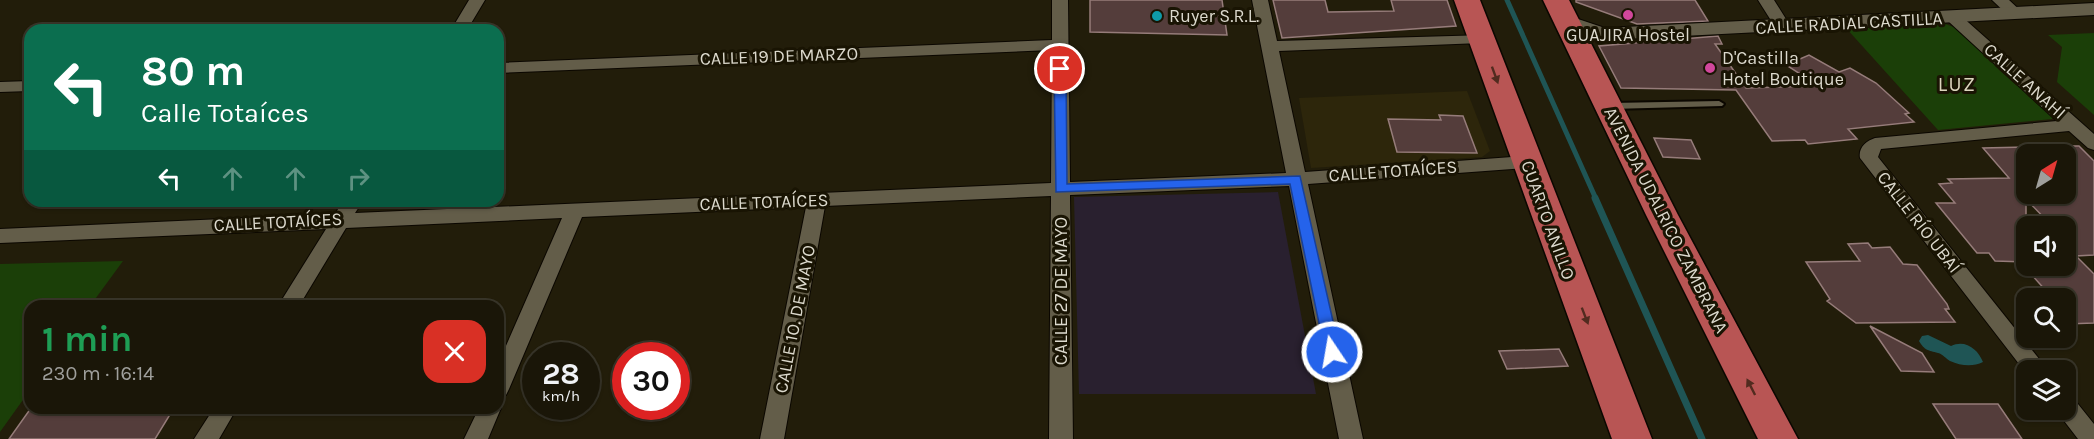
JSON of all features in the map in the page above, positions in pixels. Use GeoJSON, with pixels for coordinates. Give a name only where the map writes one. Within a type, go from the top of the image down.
{"type":"FeatureCollection","features":[{"type":"Feature","properties":{"kind":"highway","name":"CUARTO ANILLO"},"geometry":{"type":"LineString","coordinates":[[1467,0],[1632,439]]}},
{"type":"Feature","properties":{"kind":"highway","name":"AVENIDA UDALRICO ZAMBRANA"},"geometry":{"type":"LineString","coordinates":[[1561,10],[1592,42],[1608,106],[1778,439]]}},
{"type":"Feature","properties":{"kind":"street"},"geometry":{"type":"LineString","coordinates":[[463,24],[477,0]]}},
{"type":"Feature","properties":{"kind":"street","name":"CALLE 27 DE MAYO"},"geometry":{"type":"LineString","coordinates":[[1060,0],[1061,439]]}},
{"type":"Feature","properties":{"kind":"street"},"geometry":{"type":"LineString","coordinates":[[1260,0],[1295,179],[1351,439]]}},
{"type":"Feature","properties":{"kind":"street"},"geometry":{"type":"LineString","coordinates":[[1766,0],[1783,27]]}},
{"type":"Feature","properties":{"kind":"street","name":"CALLE RADIAL CASTILLA"},"geometry":{"type":"LineString","coordinates":[[1592,42],[1783,27],[1954,18],[2008,7],[2094,9]]}},
{"type":"Feature","properties":{"kind":"street","name":"CALLE ANAHÍ"},"geometry":{"type":"LineString","coordinates":[[1954,18],[2094,144]]}},
{"type":"Feature","properties":{"kind":"street"},"geometry":{"type":"LineString","coordinates":[[1270,46],[1481,38]]}},
{"type":"Feature","properties":{"kind":"street","name":"CALLE 19 DE MARZO"},"geometry":{"type":"LineString","coordinates":[[504,68],[1060,45]]}},
{"type":"Feature","properties":{"kind":"street"},"geometry":{"type":"LineString","coordinates":[[0,87],[24,86]]}},
{"type":"Feature","properties":{"kind":"street","name":"CALLE RÍO UBAÍ"},"geometry":{"type":"LineString","coordinates":[[2029,360],[1869,158],[1868,152],[1875,144],[2074,125]]}},
{"type":"Feature","properties":{"kind":"street","name":"CALLE TOTAÍCES"},"geometry":{"type":"LineString","coordinates":[[0,236],[342,219],[1295,179],[1527,162]]}},
{"type":"Feature","properties":{"kind":"street","name":"CALLE 1O. DE MAYO"},"geometry":{"type":"LineString","coordinates":[[772,439],[817,200]]}},
{"type":"Feature","properties":{"kind":"street"},"geometry":{"type":"LineString","coordinates":[[292,300],[349,207]]}},
{"type":"Feature","properties":{"kind":"street"},"geometry":{"type":"LineString","coordinates":[[504,375],[575,210]]}},
{"type":"Feature","properties":{"kind":"street"},"geometry":{"type":"LineString","coordinates":[[206,439],[222,414]]}},
{"type":"Feature","properties":{"kind":"street"},"geometry":{"type":"LineString","coordinates":[[476,439],[487,414]]}},
{"type":"Feature","properties":{"kind":"street"},"geometry":{"type":"LineString","coordinates":[[2076,419],[2092,439]]}},
{"type":"Feature","properties":{"kind":"lane"},"geometry":{"type":"LineString","coordinates":[[1608,106],[1719,104]]}},
{"type":"Feature","properties":{"kind":"shaded area"},"geometry":{"type":"Polygon","coordinates":[[[1467,91],[1490,151],[1482,157],[1311,168],[1299,98],[1467,91]]]}},
{"type":"Feature","properties":{"kind":"shaded area"},"geometry":{"type":"Polygon","coordinates":[[[1278,192],[1316,394],[1079,394],[1074,197],[1278,192]]]}},
{"type":"Feature","properties":{"kind":"green space"},"geometry":{"type":"Polygon","coordinates":[[[1940,22],[1959,29],[2053,116],[2052,119],[1938,130],[1846,28],[1940,22]]]}},
{"type":"Feature","properties":{"kind":"green space"},"geometry":{"type":"Polygon","coordinates":[[[2094,33],[2094,115],[2057,82],[2062,47],[2048,35],[2094,33]]]}},
{"type":"Feature","properties":{"kind":"green space"},"geometry":{"type":"Polygon","coordinates":[[[123,261],[94,300],[24,300],[24,398],[0,432],[0,264],[123,261]]]}},
{"type":"Feature","properties":{"kind":"water"},"geometry":{"type":"Polygon","coordinates":[[[1928,335],[1951,346],[1961,344],[1970,346],[1983,362],[1975,365],[1958,364],[1941,354],[1927,350],[1919,341],[1922,336],[1928,335]]]}},
{"type":"Feature","properties":{"kind":"building","name":"Ruyer S.R.L."},"geometry":{"type":"Polygon","coordinates":[[[1090,0],[1222,0],[1227,35],[1090,32],[1090,0]]]}},
{"type":"Feature","properties":{"kind":"building"},"geometry":{"type":"Polygon","coordinates":[[[1273,0],[1325,0],[1328,12],[1394,11],[1391,0],[1447,0],[1456,26],[1282,38],[1273,0]]]}},
{"type":"Feature","properties":{"kind":"building"},"geometry":{"type":"Polygon","coordinates":[[[1576,0],[1695,0],[1708,21],[1637,24],[1576,2],[1576,0]]]}},
{"type":"Feature","properties":{"kind":"building"},"geometry":{"type":"Polygon","coordinates":[[[1718,36],[1722,44],[1715,44],[1746,88],[1819,86],[1786,65],[1809,55],[1839,72],[1850,68],[1876,83],[1909,113],[1905,114],[1914,122],[1848,129],[1857,139],[1808,144],[1805,140],[1772,141],[1736,90],[1621,88],[1599,46],[1718,36]]]}},
{"type":"Feature","properties":{"kind":"building"},"geometry":{"type":"Polygon","coordinates":[[[1439,115],[1463,116],[1477,153],[1397,152],[1388,119],[1441,120],[1439,115]]]}},
{"type":"Feature","properties":{"kind":"building"},"geometry":{"type":"Polygon","coordinates":[[[1654,138],[1691,140],[1700,159],[1663,157],[1654,138]]]}},
{"type":"Feature","properties":{"kind":"building"},"geometry":{"type":"Polygon","coordinates":[[[2076,146],[2079,146],[2094,161],[2094,255],[2076,256],[2076,216],[2042,216],[2031,204],[2076,204],[2076,146]]]}},
{"type":"Feature","properties":{"kind":"building"},"geometry":{"type":"Polygon","coordinates":[[[2016,147],[2016,204],[2026,204],[2026,216],[2016,216],[2016,262],[1995,261],[1989,253],[1977,253],[1936,203],[1955,203],[1939,184],[1952,183],[1948,179],[2009,178],[1983,148],[2016,147]]]}},
{"type":"Feature","properties":{"kind":"building"},"geometry":{"type":"Polygon","coordinates":[[[1868,243],[1872,248],[1890,247],[1903,264],[1917,265],[1947,304],[1949,309],[1945,309],[1955,322],[1856,323],[1827,301],[1830,299],[1806,262],[1860,261],[1848,244],[1868,243]]]}},
{"type":"Feature","properties":{"kind":"building"},"geometry":{"type":"Polygon","coordinates":[[[2076,256],[2094,274],[2094,323],[2076,324],[2076,288],[2043,288],[2033,276],[2076,276],[2076,256]]]}},
{"type":"Feature","properties":{"kind":"building"},"geometry":{"type":"Polygon","coordinates":[[[1870,326],[1922,353],[1934,372],[1901,371],[1870,326]]]}},
{"type":"Feature","properties":{"kind":"building"},"geometry":{"type":"Polygon","coordinates":[[[1559,349],[1568,366],[1507,369],[1499,351],[1559,349]]]}},
{"type":"Feature","properties":{"kind":"building"},"geometry":{"type":"Polygon","coordinates":[[[1933,404],[1998,404],[2022,439],[1956,439],[1933,404]]]}},
{"type":"Feature","properties":{"kind":"building"},"geometry":{"type":"Polygon","coordinates":[[[27,414],[170,414],[155,439],[9,439],[27,414]]]}},
{"type":"Feature","properties":{"kind":"waterway"},"geometry":{"type":"LineString","coordinates":[[1507,0],[1596,199]]}},
{"type":"Feature","properties":{"kind":"waterway"},"geometry":{"type":"LineString","coordinates":[[1595,198],[1702,439]]}},
{"type":"Feature","properties":{"kind":"place","name":"GUAJIRA Hostel"},"geometry":{"type":"Point","coordinates":[1628,15]}},
{"type":"Feature","properties":{"kind":"place","name":"Ruyer S.R.L."},"geometry":{"type":"Point","coordinates":[1157,16]}},
{"type":"Feature","properties":{"kind":"place","name":"D'Castilla Hotel Boutique"},"geometry":{"type":"Point","coordinates":[1710,68]}},
{"type":"Feature","properties":{"kind":"district","name":"LUZ"},"geometry":{"type":"Point","coordinates":[1957,84]}},
{"type":"Feature","properties":{"kind":"route"},"geometry":{"type":"LineString","coordinates":[[1060,69],[1061,189],[1295,179],[1332,352]]}}]}
